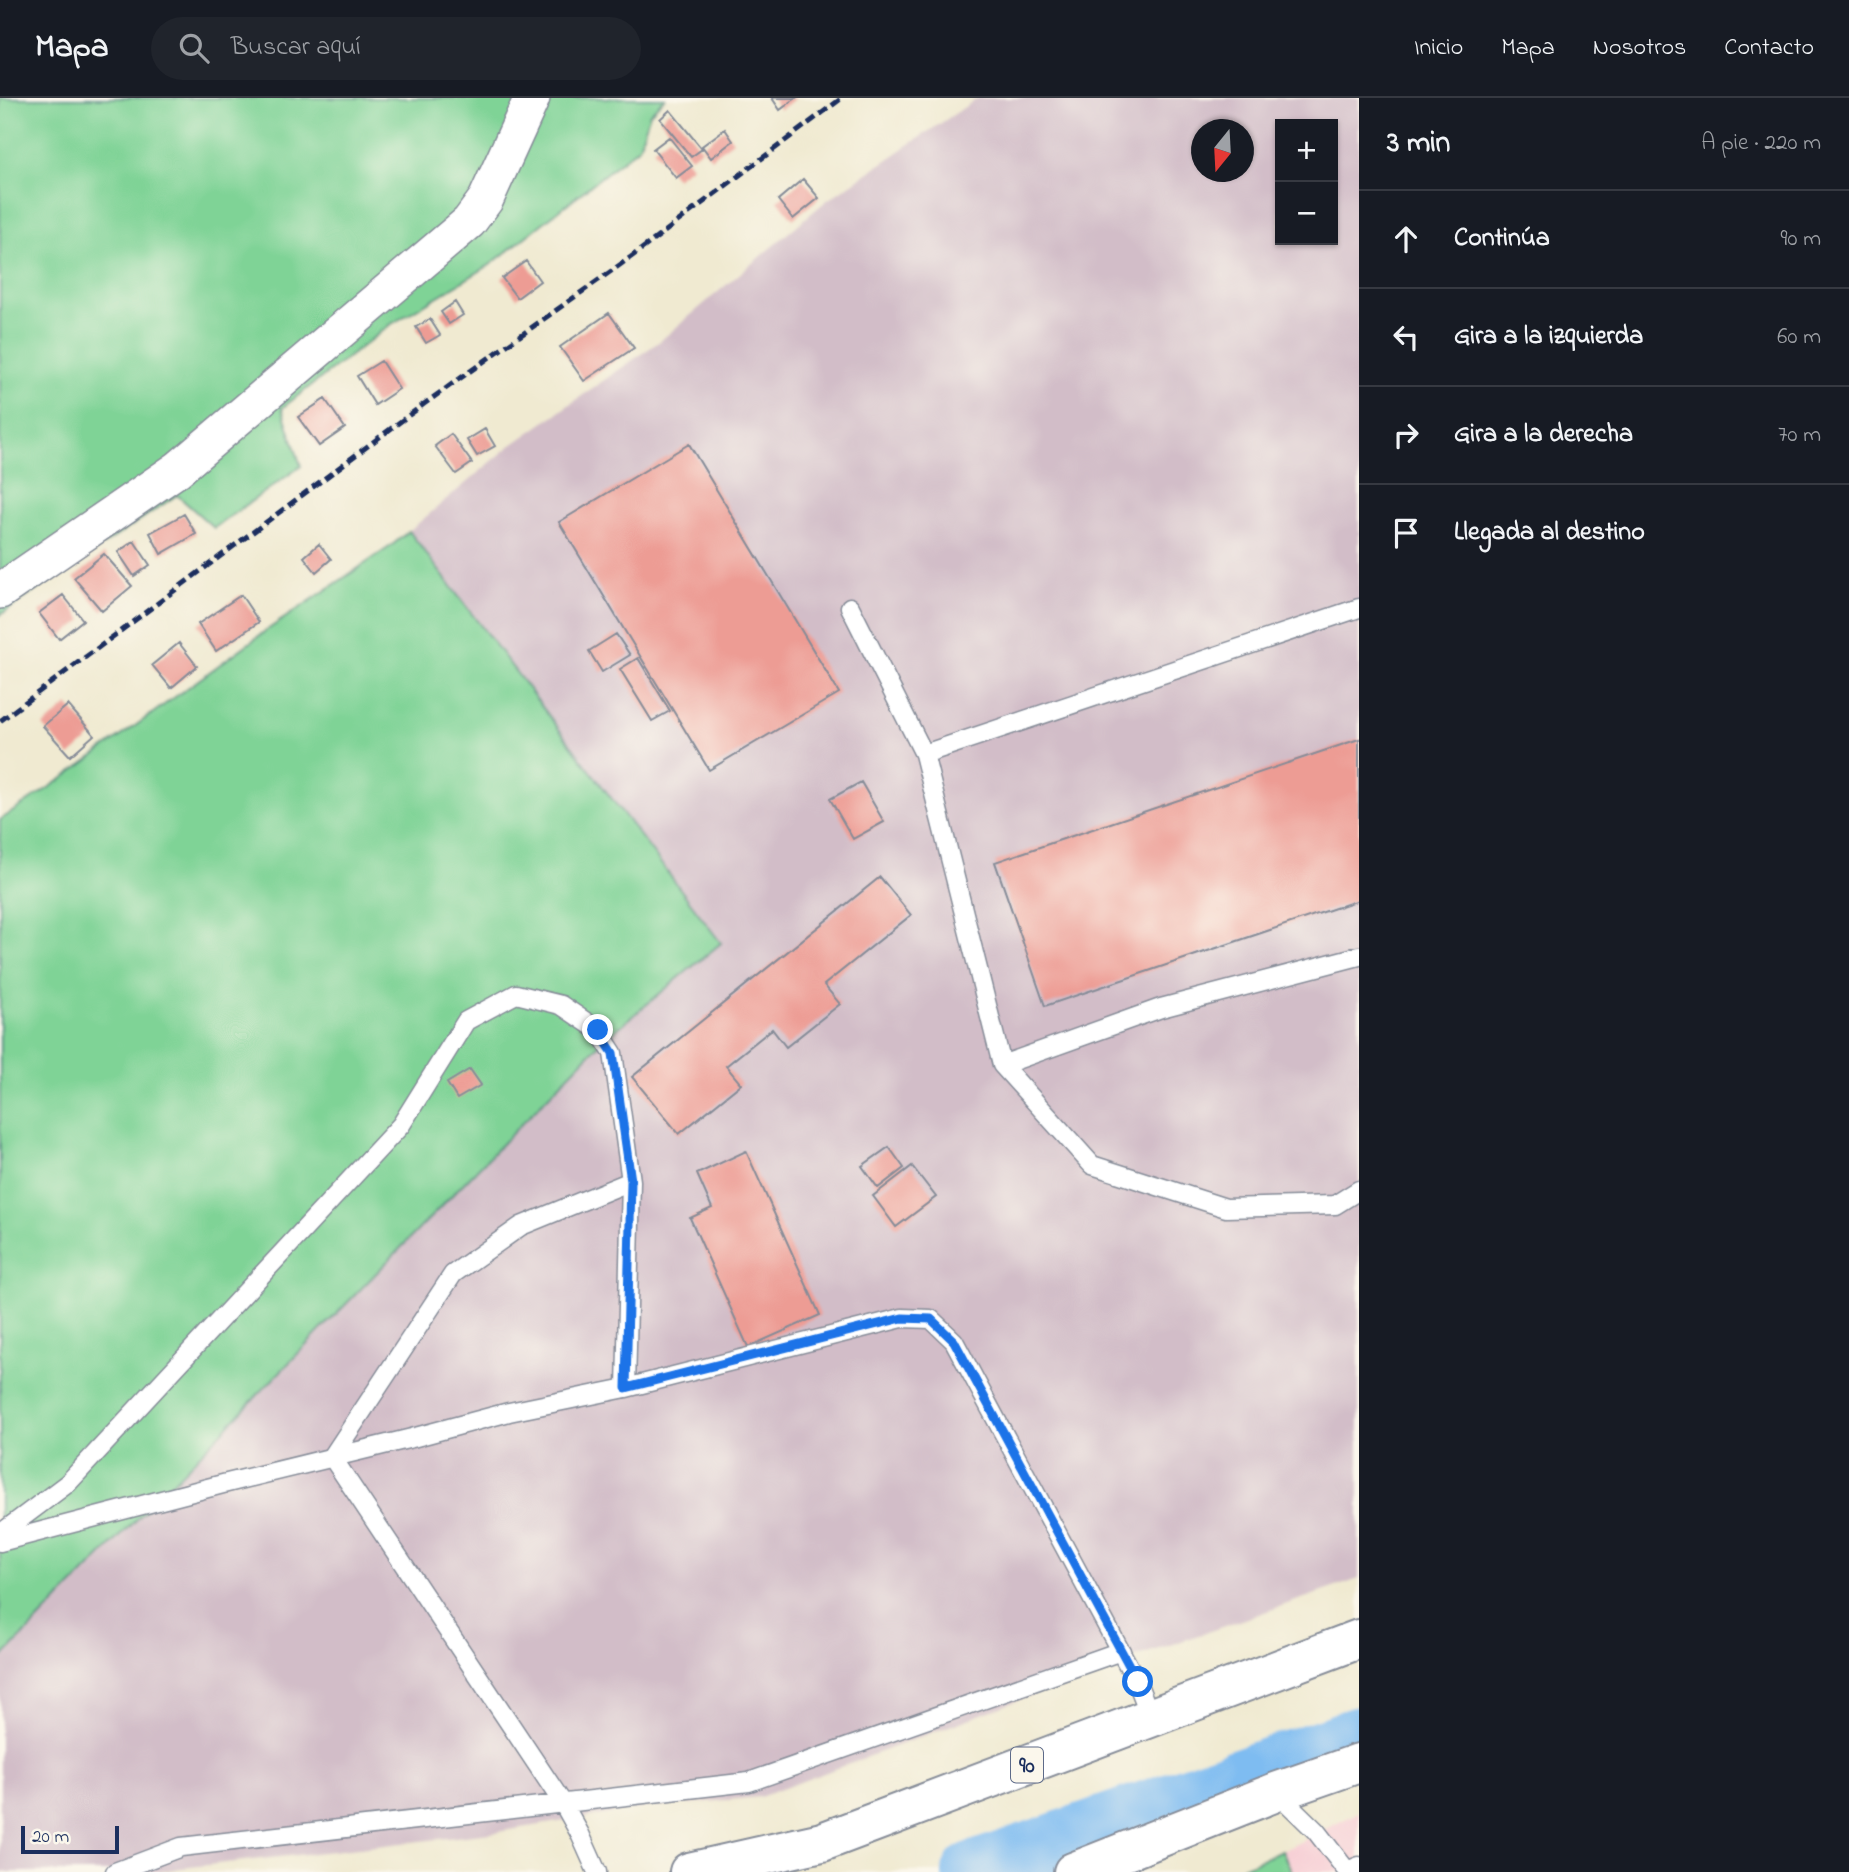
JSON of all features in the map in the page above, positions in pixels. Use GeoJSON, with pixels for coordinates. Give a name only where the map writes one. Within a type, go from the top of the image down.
{"type":"FeatureCollection","features":[{"type":"Feature","properties":{"kind":"highway","name":"90"},"geometry":{"type":"LineString","coordinates":[[689,1872],[822,1842],[1359,1639]]}},
{"type":"Feature","properties":{"kind":"highway"},"geometry":{"type":"LineString","coordinates":[[1073,1872],[1276,1792],[1359,1763]]}},
{"type":"Feature","properties":{"kind":"street"},"geometry":{"type":"LineString","coordinates":[[0,592],[178,469],[469,222],[486,199],[532,98]]}},
{"type":"Feature","properties":{"kind":"lane"},"geometry":{"type":"LineString","coordinates":[[850,607],[925,754],[1002,1065],[1092,1165],[1226,1209],[1335,1205],[1359,1190]]}},
{"type":"Feature","properties":{"kind":"lane"},"geometry":{"type":"LineString","coordinates":[[925,754],[1359,608]]}},
{"type":"Feature","properties":{"kind":"lane"},"geometry":{"type":"LineString","coordinates":[[1002,1065],[1161,1008],[1359,956]]}},
{"type":"Feature","properties":{"kind":"lane"},"geometry":{"type":"LineString","coordinates":[[0,1534],[68,1483],[401,1125],[466,1021],[516,994],[561,1005],[598,1030],[613,1053],[631,1181],[626,1388]]}},
{"type":"Feature","properties":{"kind":"lane"},"geometry":{"type":"LineString","coordinates":[[332,1457],[453,1274],[521,1226],[631,1181]]}},
{"type":"Feature","properties":{"kind":"lane"},"geometry":{"type":"LineString","coordinates":[[0,1542],[509,1412],[626,1388],[902,1318],[931,1319],[954,1341],[1138,1682],[1151,1718]]}},
{"type":"Feature","properties":{"kind":"lane"},"geometry":{"type":"LineString","coordinates":[[332,1457],[564,1805],[597,1872]]}},
{"type":"Feature","properties":{"kind":"lane"},"geometry":{"type":"LineString","coordinates":[[115,1872],[181,1847],[749,1782],[1121,1651]]}},
{"type":"Feature","properties":{"kind":"lane"},"geometry":{"type":"LineString","coordinates":[[1276,1792],[1317,1831],[1351,1870]]}},
{"type":"Feature","properties":{"kind":"shaded area"},"geometry":{"type":"Polygon","coordinates":[[[978,98],[1359,98],[1359,1579],[1104,1668],[760,1797],[644,1808],[491,1833],[159,1872],[0,1872],[0,1660],[600,1043],[721,943],[409,531],[509,447],[660,341],[826,201],[978,98]]]}},
{"type":"Feature","properties":{"kind":"shaded area"},"geometry":{"type":"Polygon","coordinates":[[[1359,1812],[1359,1872],[1292,1872],[1282,1851],[1359,1812]]]}},
{"type":"Feature","properties":{"kind":"green space"},"geometry":{"type":"Polygon","coordinates":[[[0,98],[665,98],[650,113],[639,147],[490,265],[390,325],[282,408],[301,466],[214,528],[177,495],[0,615],[0,98]]]}},
{"type":"Feature","properties":{"kind":"green space"},"geometry":{"type":"Polygon","coordinates":[[[409,531],[721,943],[600,1043],[0,1660],[0,820],[65,777],[409,531]]]}},
{"type":"Feature","properties":{"kind":"green space"},"geometry":{"type":"Polygon","coordinates":[[[1282,1851],[1292,1872],[1229,1872],[1282,1851]]]}},
{"type":"Feature","properties":{"kind":"building"},"geometry":{"type":"Polygon","coordinates":[[[772,98],[796,98],[780,110],[772,98]]]}},
{"type":"Feature","properties":{"kind":"building"},"geometry":{"type":"Polygon","coordinates":[[[670,110],[702,149],[691,157],[660,119],[670,110]]]}},
{"type":"Feature","properties":{"kind":"building"},"geometry":{"type":"Polygon","coordinates":[[[725,129],[733,141],[711,158],[702,146],[725,129]]]}},
{"type":"Feature","properties":{"kind":"building"},"geometry":{"type":"Polygon","coordinates":[[[669,137],[692,166],[676,178],[653,149],[669,137]]]}},
{"type":"Feature","properties":{"kind":"building"},"geometry":{"type":"Polygon","coordinates":[[[803,179],[819,198],[793,219],[778,200],[803,179]]]}},
{"type":"Feature","properties":{"kind":"building"},"geometry":{"type":"Polygon","coordinates":[[[526,261],[540,281],[517,298],[502,278],[526,261]]]}},
{"type":"Feature","properties":{"kind":"building"},"geometry":{"type":"Polygon","coordinates":[[[455,302],[463,315],[449,324],[441,312],[455,302]]]}},
{"type":"Feature","properties":{"kind":"building"},"geometry":{"type":"Polygon","coordinates":[[[609,313],[634,348],[584,381],[560,347],[609,313]]]}},
{"type":"Feature","properties":{"kind":"building"},"geometry":{"type":"Polygon","coordinates":[[[430,319],[440,335],[426,343],[416,327],[430,319]]]}},
{"type":"Feature","properties":{"kind":"building"},"geometry":{"type":"Polygon","coordinates":[[[381,361],[399,389],[375,405],[357,376],[381,361]]]}},
{"type":"Feature","properties":{"kind":"building"},"geometry":{"type":"Polygon","coordinates":[[[325,399],[345,428],[319,446],[298,417],[325,399]]]}},
{"type":"Feature","properties":{"kind":"building"},"geometry":{"type":"Polygon","coordinates":[[[485,429],[495,446],[477,456],[467,440],[485,429]]]}},
{"type":"Feature","properties":{"kind":"building"},"geometry":{"type":"Polygon","coordinates":[[[451,434],[472,463],[456,474],[435,446],[451,434]]]}},
{"type":"Feature","properties":{"kind":"building"},"geometry":{"type":"Polygon","coordinates":[[[689,444],[839,693],[709,770],[559,522],[689,444]]]}},
{"type":"Feature","properties":{"kind":"building"},"geometry":{"type":"Polygon","coordinates":[[[184,514],[196,534],[161,554],[150,533],[184,514]]]}},
{"type":"Feature","properties":{"kind":"building"},"geometry":{"type":"Polygon","coordinates":[[[134,541],[150,565],[134,576],[118,552],[134,541]]]}},
{"type":"Feature","properties":{"kind":"building"},"geometry":{"type":"Polygon","coordinates":[[[319,544],[331,559],[316,572],[304,557],[319,544]]]}},
{"type":"Feature","properties":{"kind":"building"},"geometry":{"type":"Polygon","coordinates":[[[104,554],[132,586],[102,611],[74,578],[104,554]]]}},
{"type":"Feature","properties":{"kind":"building"},"geometry":{"type":"Polygon","coordinates":[[[63,595],[83,620],[59,639],[39,613],[63,595]]]}},
{"type":"Feature","properties":{"kind":"building"},"geometry":{"type":"Polygon","coordinates":[[[241,595],[259,622],[216,651],[198,624],[241,595]]]}},
{"type":"Feature","properties":{"kind":"building"},"geometry":{"type":"Polygon","coordinates":[[[616,634],[630,655],[602,672],[589,651],[616,634]]]}},
{"type":"Feature","properties":{"kind":"building"},"geometry":{"type":"Polygon","coordinates":[[[179,643],[197,666],[171,688],[152,665],[179,643]]]}},
{"type":"Feature","properties":{"kind":"building"},"geometry":{"type":"Polygon","coordinates":[[[638,658],[670,711],[652,721],[620,669],[638,658]]]}},
{"type":"Feature","properties":{"kind":"building"},"geometry":{"type":"Polygon","coordinates":[[[68,705],[94,735],[70,756],[43,726],[68,705]]]}},
{"type":"Feature","properties":{"kind":"building"},"geometry":{"type":"Polygon","coordinates":[[[1359,739],[1359,900],[1045,1006],[995,862],[1359,739]]]}},
{"type":"Feature","properties":{"kind":"building"},"geometry":{"type":"Polygon","coordinates":[[[861,782],[884,822],[853,839],[830,799],[861,782]]]}},
{"type":"Feature","properties":{"kind":"building"},"geometry":{"type":"Polygon","coordinates":[[[880,877],[911,915],[824,985],[840,1004],[786,1047],[772,1029],[726,1066],[741,1084],[679,1134],[632,1077],[880,877]]]}},
{"type":"Feature","properties":{"kind":"building"},"geometry":{"type":"Polygon","coordinates":[[[470,1069],[481,1085],[457,1099],[447,1083],[470,1069]]]}},
{"type":"Feature","properties":{"kind":"building"},"geometry":{"type":"Polygon","coordinates":[[[889,1147],[904,1168],[878,1188],[862,1166],[889,1147]]]}},
{"type":"Feature","properties":{"kind":"building"},"geometry":{"type":"Polygon","coordinates":[[[746,1151],[820,1315],[748,1347],[690,1218],[712,1208],[697,1174],[746,1151]]]}},
{"type":"Feature","properties":{"kind":"building"},"geometry":{"type":"Polygon","coordinates":[[[912,1166],[936,1197],[896,1227],[873,1196],[912,1166]]]}},
{"type":"Feature","properties":{"kind":"waterway"},"geometry":{"type":"LineString","coordinates":[[972,1872],[1359,1736]]}},
{"type":"Feature","properties":{"kind":"railway"},"geometry":{"type":"LineString","coordinates":[[0,721],[424,404],[631,257],[842,98]]}},
{"type":"Feature","properties":{"kind":"route"},"geometry":{"type":"LineString","coordinates":[[598,1030],[613,1053],[631,1181],[626,1388],[902,1318],[931,1319],[954,1341],[1138,1682]]}}]}
